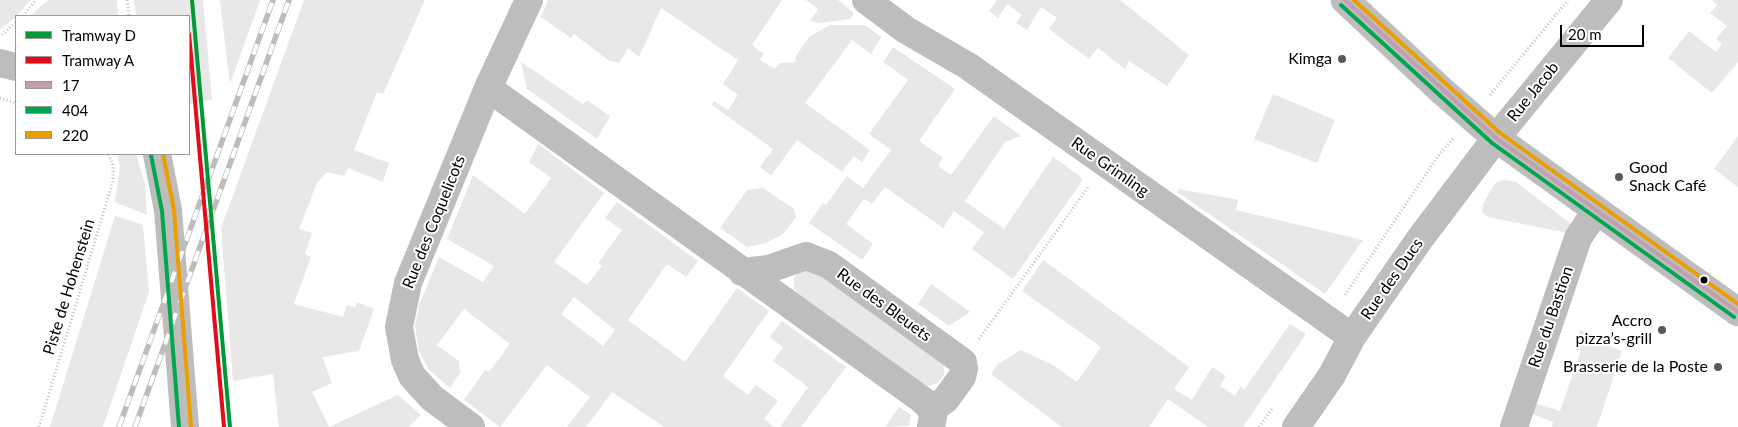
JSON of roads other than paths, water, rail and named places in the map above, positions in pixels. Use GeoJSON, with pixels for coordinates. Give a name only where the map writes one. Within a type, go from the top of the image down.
{"type":"FeatureCollection","features":[{"type":"Feature","properties":{"kind":"street","name":"Rue des Coquelicots"},"geometry":{"type":"LineString","coordinates":[[471,427],[432,398],[416,382],[405,360],[399,327],[408,283],[488,88],[528,0]]}},
{"type":"Feature","properties":{"kind":"street","name":"Rue Grimling"},"geometry":{"type":"LineString","coordinates":[[866,0],[906,30],[968,66],[1352,337]]}},
{"type":"Feature","properties":{"kind":"street"},"geometry":{"type":"LineString","coordinates":[[1345,0],[1441,90],[1496,138],[1738,312]]}},
{"type":"Feature","properties":{"kind":"street","name":"Rue Jacob"},"geometry":{"type":"LineString","coordinates":[[1496,138],[1609,0]]}},
{"type":"Feature","properties":{"kind":"street"},"geometry":{"type":"LineString","coordinates":[[0,63],[15,67]]}},
{"type":"Feature","properties":{"kind":"street"},"geometry":{"type":"LineString","coordinates":[[488,88],[742,272],[931,417]]}},
{"type":"Feature","properties":{"kind":"street","name":"Rue des Ducs"},"geometry":{"type":"LineString","coordinates":[[1296,427],[1332,375],[1352,337],[1419,240],[1496,138]]}},
{"type":"Feature","properties":{"kind":"street"},"geometry":{"type":"LineString","coordinates":[[157,155],[168,210],[184,427]]}},
{"type":"Feature","properties":{"kind":"street","name":"Rue du Bastion"},"geometry":{"type":"LineString","coordinates":[[1514,427],[1578,238],[1596,211]]}},
{"type":"Feature","properties":{"kind":"street","name":"Rue des Bleuets"},"geometry":{"type":"LineString","coordinates":[[742,272],[769,269],[806,256],[814,258],[829,265],[963,362],[964,370],[962,377],[931,417]]}},
{"type":"Feature","properties":{"kind":"railway"},"geometry":{"type":"LineString","coordinates":[[119,427],[273,0]]}},
{"type":"Feature","properties":{"kind":"railway"},"geometry":{"type":"LineString","coordinates":[[135,427],[289,0]]}},
{"type":"Feature","properties":{"kind":"tram line","name":"D"},"geometry":{"type":"LineString","coordinates":[[192,0],[230,427]]}},
{"type":"Feature","properties":{"kind":"tram line","name":"A"},"geometry":{"type":"LineString","coordinates":[[190,45],[224,427]]}},
{"type":"Feature","properties":{"kind":"place","name":"Kimga"},"geometry":{"type":"Point","coordinates":[1342,59]}},
{"type":"Feature","properties":{"kind":"place","name":"Good Snack Café"},"geometry":{"type":"Point","coordinates":[1619,177]}},
{"type":"Feature","properties":{"kind":"place","name":"Accro pizza’s-grill"},"geometry":{"type":"Point","coordinates":[1662,330]}},
{"type":"Feature","properties":{"kind":"place","name":"Brasserie de la Poste"},"geometry":{"type":"Point","coordinates":[1718,367]}}]}
